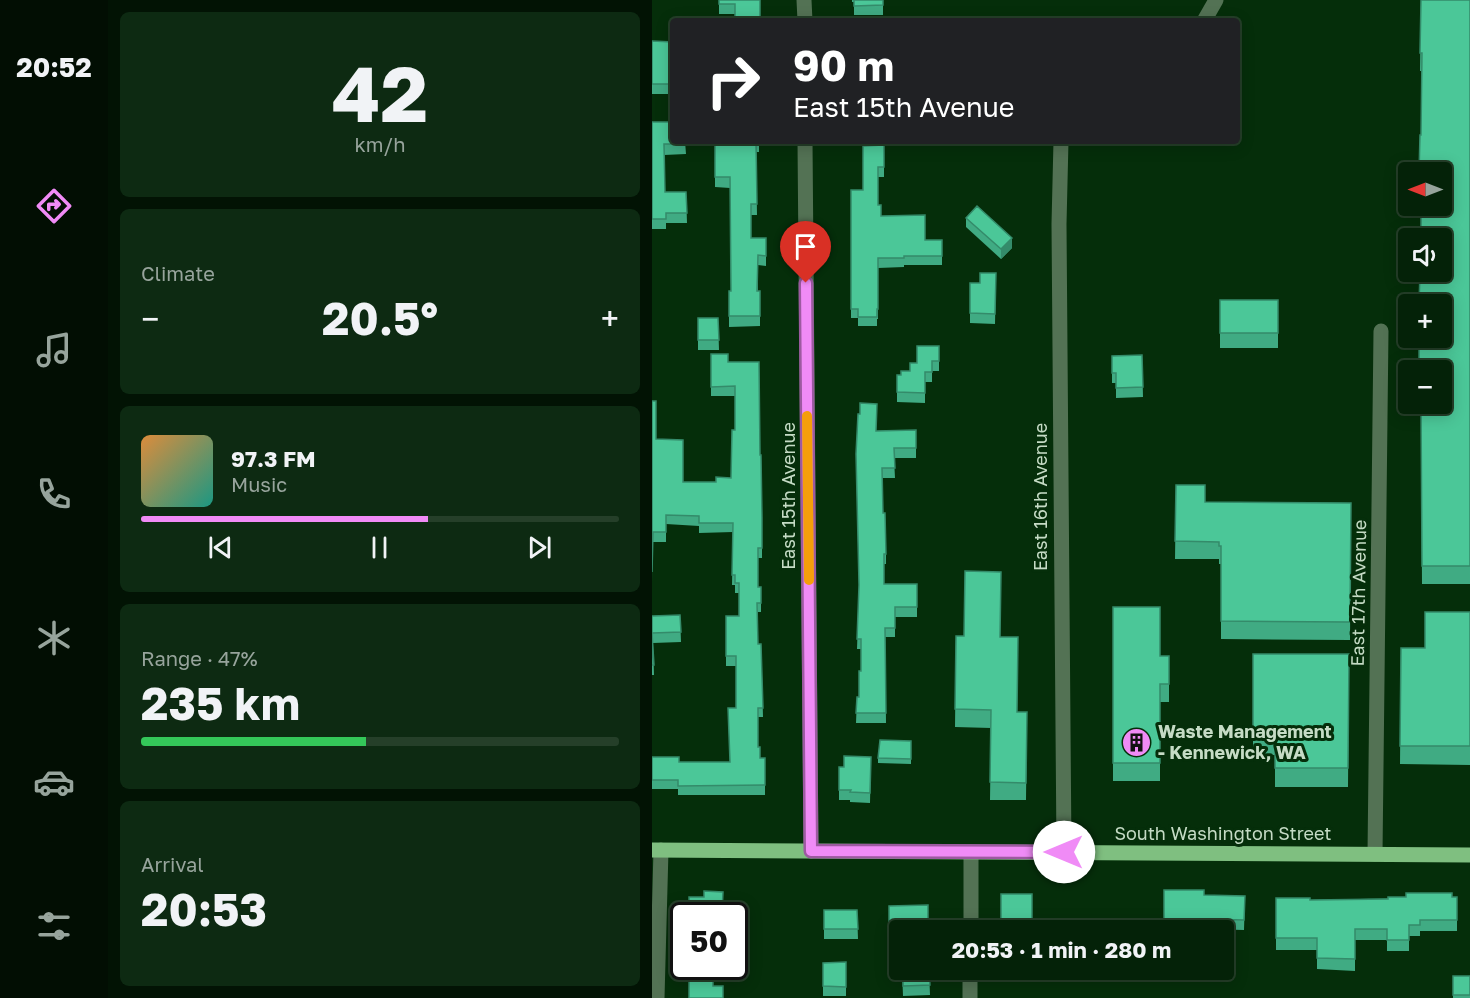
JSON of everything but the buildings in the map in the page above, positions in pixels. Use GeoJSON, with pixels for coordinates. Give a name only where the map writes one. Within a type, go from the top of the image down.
{"type":"FeatureCollection","features":[{"type":"Feature","properties":{"kind":"main road","name":"South Washington Street"},"geometry":{"type":"LineString","coordinates":[[657,850],[1470,855]]}},
{"type":"Feature","properties":{"kind":"street"},"geometry":{"type":"LineString","coordinates":[[804,0],[805,18]]}},
{"type":"Feature","properties":{"kind":"street"},"geometry":{"type":"LineString","coordinates":[[1206,18],[1216,0]]}},
{"type":"Feature","properties":{"kind":"street","name":"East 15th Avenue"},"geometry":{"type":"LineString","coordinates":[[805,144],[811,851]]}},
{"type":"Feature","properties":{"kind":"street","name":"East 16th Avenue"},"geometry":{"type":"LineString","coordinates":[[1061,144],[1059,236],[1064,852]]}},
{"type":"Feature","properties":{"kind":"street","name":"East 17th Avenue"},"geometry":{"type":"LineString","coordinates":[[1375,854],[1381,331]]}},
{"type":"Feature","properties":{"kind":"street"},"geometry":{"type":"LineString","coordinates":[[657,850],[657,998]]}},
{"type":"Feature","properties":{"kind":"street"},"geometry":{"type":"LineString","coordinates":[[971,852],[971,920]]}},
{"type":"Feature","properties":{"kind":"street"},"geometry":{"type":"LineString","coordinates":[[970,980],[970,998]]}},
{"type":"Feature","properties":{"kind":"slow traffic"},"geometry":{"type":"LineString","coordinates":[[807,416],[809,580]]}},
{"type":"Feature","properties":{"kind":"place","name":"Waste Management - Kennewick, WA"},"geometry":{"type":"Point","coordinates":[1137,742]}},
{"type":"Feature","properties":{"kind":"route"},"geometry":{"type":"LineString","coordinates":[[806,283],[811,851],[1064,852]]}}]}
